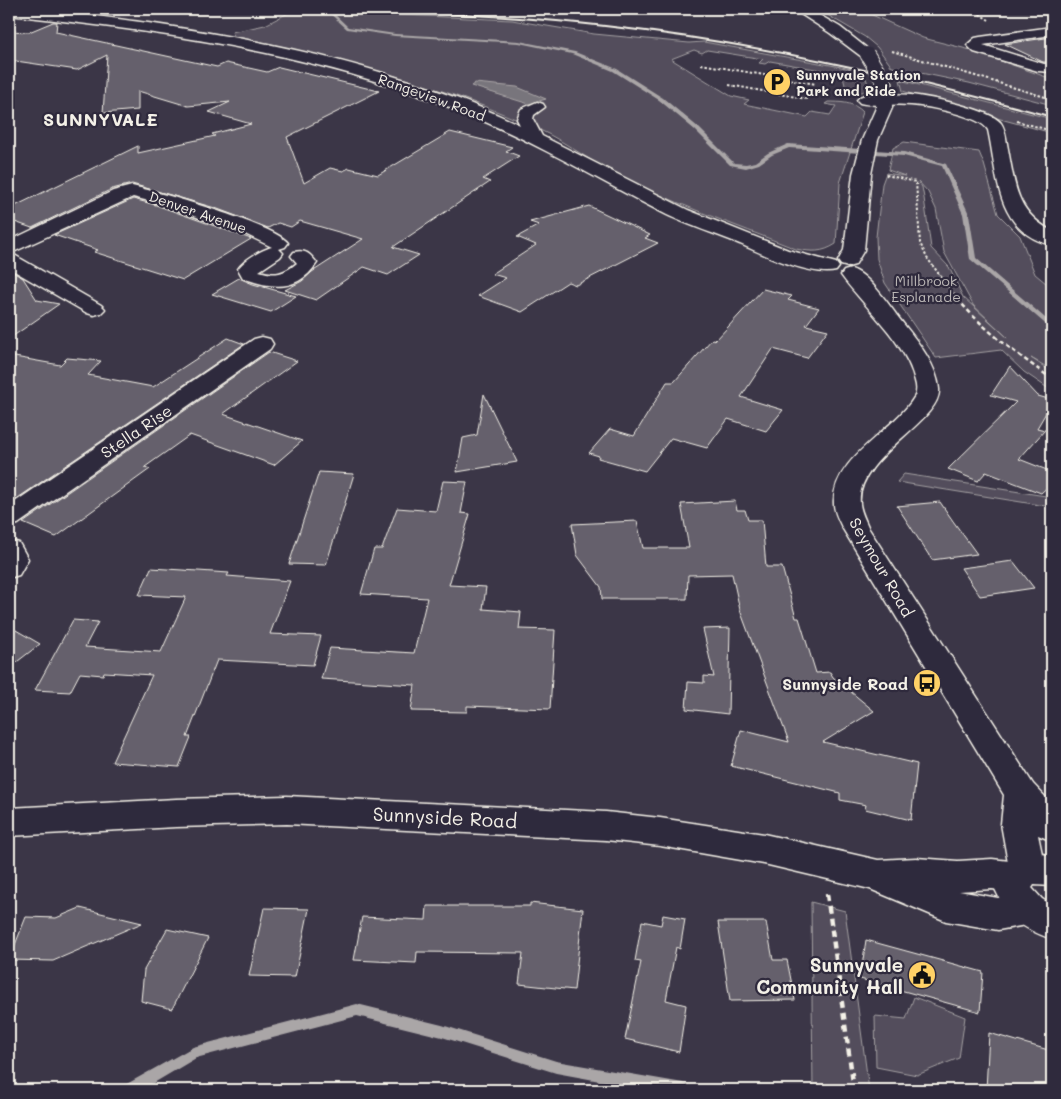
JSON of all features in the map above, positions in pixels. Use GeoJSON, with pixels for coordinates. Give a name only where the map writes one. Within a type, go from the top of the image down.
{"type":"FeatureCollection","features":[{"type":"Feature","properties":{"kind":"street"},"geometry":{"type":"LineString","coordinates":[[800,9],[842,34],[867,54],[884,82],[884,108],[868,148],[854,250],[843,268]]}},
{"type":"Feature","properties":{"kind":"street","name":"Rangeview Road"},"geometry":{"type":"LineString","coordinates":[[9,10],[169,30],[239,43],[342,66],[404,84],[469,108],[535,138],[676,212],[803,262],[843,268]]}},
{"type":"Feature","properties":{"kind":"street"},"geometry":{"type":"LineString","coordinates":[[1052,31],[980,40],[974,45],[979,49],[1043,68],[1052,68]]}},
{"type":"Feature","properties":{"kind":"street"},"geometry":{"type":"LineString","coordinates":[[1021,35],[1046,47]]}},
{"type":"Feature","properties":{"kind":"street"},"geometry":{"type":"LineString","coordinates":[[865,100],[914,101],[1001,122],[1007,191],[1012,208],[1028,225],[1052,239]]}},
{"type":"Feature","properties":{"kind":"street"},"geometry":{"type":"LineString","coordinates":[[535,138],[525,119],[527,112],[538,107]]}},
{"type":"Feature","properties":{"kind":"street","name":"Denver Avenue"},"geometry":{"type":"LineString","coordinates":[[9,248],[119,195],[132,191],[189,207],[252,230],[276,248]]}},
{"type":"Feature","properties":{"kind":"street"},"geometry":{"type":"LineString","coordinates":[[297,239],[308,241],[313,246],[312,250],[301,256],[307,263],[305,268],[287,279],[277,282],[250,274],[248,269],[276,248],[297,239]]}},
{"type":"Feature","properties":{"kind":"street"},"geometry":{"type":"LineString","coordinates":[[9,260],[94,309]]}},
{"type":"Feature","properties":{"kind":"street","name":"Seymour Road"},"geometry":{"type":"LineString","coordinates":[[843,268],[900,334],[923,371],[928,391],[918,409],[884,442],[851,481],[847,503],[851,516],[856,528],[1021,794],[1052,827]]}},
{"type":"Feature","properties":{"kind":"street","name":"Stella Rise"},"geometry":{"type":"LineString","coordinates":[[9,518],[262,344]]}},
{"type":"Feature","properties":{"kind":"street"},"geometry":{"type":"LineString","coordinates":[[9,549],[14,556],[14,562],[9,569]]}},
{"type":"Feature","properties":{"kind":"street"},"geometry":{"type":"LineString","coordinates":[[1021,794],[1018,824],[1035,890]]}},
{"type":"Feature","properties":{"kind":"street","name":"Sunnyside Road"},"geometry":{"type":"LineString","coordinates":[[9,822],[176,813],[287,810],[414,815],[597,826],[660,832],[764,849],[876,876],[946,905],[998,914],[1035,890]]}},
{"type":"Feature","properties":{"kind":"path"},"geometry":{"type":"LineString","coordinates":[[887,50],[1052,99]]}},
{"type":"Feature","properties":{"kind":"path"},"geometry":{"type":"LineString","coordinates":[[701,64],[816,84]]}},
{"type":"Feature","properties":{"kind":"path"},"geometry":{"type":"LineString","coordinates":[[729,85],[807,99]]}},
{"type":"Feature","properties":{"kind":"path"},"geometry":{"type":"LineString","coordinates":[[1001,122],[1052,131]]}},
{"type":"Feature","properties":{"kind":"path"},"geometry":{"type":"LineString","coordinates":[[880,174],[916,182],[920,243],[927,258],[964,306],[1022,357],[1052,379]]}},
{"type":"Feature","properties":{"kind":"path"},"geometry":{"type":"LineString","coordinates":[[826,891],[854,1090]]}},
{"type":"Feature","properties":{"kind":"green space"},"geometry":{"type":"Polygon","coordinates":[[[817,9],[859,9],[923,38],[967,49],[1052,79],[1052,105],[969,83],[892,67],[877,47],[865,37],[817,9]]]}},
{"type":"Feature","properties":{"kind":"green space"},"geometry":{"type":"Polygon","coordinates":[[[294,10],[512,20],[594,34],[689,43],[704,42],[863,71],[869,86],[863,92],[851,94],[838,90],[846,89],[843,77],[829,75],[832,72],[770,61],[765,64],[759,63],[763,59],[707,50],[702,53],[694,50],[671,59],[731,96],[749,100],[744,104],[807,117],[812,112],[830,115],[836,106],[825,104],[828,102],[851,104],[863,112],[840,183],[836,244],[817,251],[796,249],[631,182],[558,139],[466,99],[390,74],[234,36],[232,32],[265,25],[294,10]]]}},
{"type":"Feature","properties":{"kind":"green space"},"geometry":{"type":"Polygon","coordinates":[[[900,80],[1052,119],[1052,133],[923,98],[903,91],[900,80]]]}},
{"type":"Feature","properties":{"kind":"green space","name":"Millbrook Esplanade"},"geometry":{"type":"Polygon","coordinates":[[[904,142],[979,152],[998,214],[1020,236],[1035,274],[1052,288],[1052,370],[1031,358],[1052,372],[1052,391],[1024,372],[1001,350],[936,358],[885,283],[877,259],[876,237],[882,184],[886,173],[905,176],[888,170],[893,148],[904,142]],[[918,181],[922,187],[931,248],[949,267],[963,297],[1008,338],[973,305],[944,252],[936,209],[928,192],[918,181]]]}},
{"type":"Feature","properties":{"kind":"green space"},"geometry":{"type":"Polygon","coordinates":[[[904,474],[1052,497],[1052,507],[897,482],[904,474]]]}},
{"type":"Feature","properties":{"kind":"green space"},"geometry":{"type":"Polygon","coordinates":[[[811,902],[845,911],[869,1090],[813,1090],[811,902]]]}},
{"type":"Feature","properties":{"kind":"green space"},"geometry":{"type":"Polygon","coordinates":[[[914,997],[965,1017],[959,1058],[917,1075],[876,1067],[875,1016],[906,1019],[914,997]]]}},
{"type":"Feature","properties":{"kind":"shaded area"},"geometry":{"type":"Polygon","coordinates":[[[475,83],[517,87],[546,99],[529,104],[471,86],[475,83]]]}},
{"type":"Feature","properties":{"kind":"building"},"geometry":{"type":"Polygon","coordinates":[[[57,22],[56,32],[217,67],[226,63],[267,72],[279,67],[379,91],[287,137],[304,183],[330,168],[343,171],[349,168],[378,175],[450,132],[512,147],[506,151],[519,156],[483,179],[490,182],[393,247],[419,255],[388,275],[364,267],[316,300],[285,290],[302,281],[312,272],[363,239],[300,221],[291,227],[278,223],[268,228],[215,208],[132,184],[112,189],[32,228],[9,220],[9,209],[138,146],[138,153],[215,136],[212,134],[251,124],[209,112],[230,102],[188,106],[138,91],[138,110],[103,113],[107,55],[77,70],[9,60],[9,31],[29,32],[57,22]]]}},
{"type":"Feature","properties":{"kind":"building"},"geometry":{"type":"Polygon","coordinates":[[[1052,37],[1052,62],[1043,62],[1005,44],[1052,37]]]}},
{"type":"Feature","properties":{"kind":"building"},"geometry":{"type":"Polygon","coordinates":[[[133,199],[156,205],[251,239],[183,280],[94,252],[98,250],[54,235],[133,199]]]}},
{"type":"Feature","properties":{"kind":"building"},"geometry":{"type":"Polygon","coordinates":[[[589,206],[650,235],[645,238],[658,243],[576,285],[568,282],[522,312],[478,296],[506,278],[492,274],[536,245],[517,237],[539,225],[530,222],[589,206]]]}},
{"type":"Feature","properties":{"kind":"building"},"geometry":{"type":"Polygon","coordinates":[[[9,270],[23,278],[37,300],[59,304],[9,339],[9,270]]]}},
{"type":"Feature","properties":{"kind":"building"},"geometry":{"type":"Polygon","coordinates":[[[239,278],[253,284],[296,296],[271,312],[212,294],[239,278]]]}},
{"type":"Feature","properties":{"kind":"building"},"geometry":{"type":"Polygon","coordinates":[[[763,289],[792,296],[788,300],[819,308],[806,325],[828,330],[807,358],[773,349],[741,397],[783,410],[766,431],[728,419],[707,448],[671,438],[645,471],[598,458],[599,456],[589,453],[610,429],[634,436],[667,382],[674,382],[712,339],[716,340],[763,289]]]}},
{"type":"Feature","properties":{"kind":"building"},"geometry":{"type":"Polygon","coordinates":[[[228,338],[244,344],[9,504],[9,356],[60,365],[67,358],[101,361],[88,375],[153,387],[228,338]]]}},
{"type":"Feature","properties":{"kind":"building"},"geometry":{"type":"Polygon","coordinates":[[[269,352],[297,361],[223,414],[302,441],[274,465],[190,435],[145,467],[150,469],[56,537],[23,523],[269,352]]]}},
{"type":"Feature","properties":{"kind":"building"},"geometry":{"type":"Polygon","coordinates":[[[1010,366],[1038,396],[1052,400],[1049,408],[1052,412],[1047,411],[1037,428],[1045,430],[1019,459],[1052,472],[1052,483],[1041,493],[986,472],[978,481],[948,469],[1016,402],[991,395],[1010,366]]]}},
{"type":"Feature","properties":{"kind":"building"},"geometry":{"type":"Polygon","coordinates":[[[484,394],[517,462],[457,472],[463,438],[477,435],[484,394]]]}},
{"type":"Feature","properties":{"kind":"building"},"geometry":{"type":"Polygon","coordinates":[[[319,472],[354,474],[326,565],[289,564],[319,472]]]}},
{"type":"Feature","properties":{"kind":"building"},"geometry":{"type":"Polygon","coordinates":[[[443,481],[467,482],[461,513],[470,514],[449,585],[486,587],[483,609],[521,612],[519,629],[555,630],[550,709],[467,706],[467,712],[411,711],[415,685],[321,679],[330,648],[414,653],[427,598],[361,594],[374,549],[382,549],[397,508],[436,511],[443,481]]]}},
{"type":"Feature","properties":{"kind":"building"},"geometry":{"type":"Polygon","coordinates":[[[735,501],[737,510],[745,510],[748,520],[762,520],[766,567],[782,567],[796,618],[799,618],[816,673],[830,672],[833,677],[874,711],[823,742],[917,764],[911,820],[865,809],[866,805],[840,800],[840,793],[731,766],[741,730],[789,742],[740,610],[732,574],[688,575],[687,599],[602,599],[601,587],[577,555],[572,524],[637,521],[643,548],[689,548],[681,504],[735,501]]]}},
{"type":"Feature","properties":{"kind":"building"},"geometry":{"type":"Polygon","coordinates":[[[940,502],[977,554],[932,560],[897,506],[940,502]]]}},
{"type":"Feature","properties":{"kind":"building"},"geometry":{"type":"Polygon","coordinates":[[[1013,561],[1034,588],[980,596],[961,568],[1013,561]]]}},
{"type":"Feature","properties":{"kind":"building"},"geometry":{"type":"Polygon","coordinates":[[[151,568],[229,573],[227,576],[290,581],[270,634],[321,636],[313,665],[217,660],[187,737],[191,737],[179,767],[112,762],[152,675],[104,672],[103,675],[80,673],[70,692],[35,690],[73,620],[98,622],[85,647],[161,652],[186,597],[139,595],[151,568]]]}},
{"type":"Feature","properties":{"kind":"building"},"geometry":{"type":"Polygon","coordinates":[[[9,626],[40,644],[9,668],[9,626]]]}},
{"type":"Feature","properties":{"kind":"building"},"geometry":{"type":"Polygon","coordinates":[[[730,628],[728,714],[686,709],[688,682],[704,683],[704,676],[714,677],[703,629],[730,628]]]}},
{"type":"Feature","properties":{"kind":"building"},"geometry":{"type":"Polygon","coordinates":[[[530,903],[583,909],[574,990],[519,984],[523,953],[417,952],[416,963],[354,960],[362,917],[426,920],[427,906],[530,906],[530,903]]]}},
{"type":"Feature","properties":{"kind":"building"},"geometry":{"type":"Polygon","coordinates":[[[80,908],[142,923],[53,961],[9,960],[26,917],[56,918],[80,908]]]}},
{"type":"Feature","properties":{"kind":"building"},"geometry":{"type":"Polygon","coordinates":[[[264,908],[309,909],[295,977],[249,976],[264,908]]]}},
{"type":"Feature","properties":{"kind":"building"},"geometry":{"type":"Polygon","coordinates":[[[663,915],[685,919],[680,949],[676,947],[666,1000],[686,1005],[679,1052],[625,1039],[641,962],[635,961],[642,921],[661,925],[663,915]]]}},
{"type":"Feature","properties":{"kind":"building"},"geometry":{"type":"Polygon","coordinates":[[[718,922],[766,922],[773,960],[787,960],[795,1000],[730,1001],[718,922]]]}},
{"type":"Feature","properties":{"kind":"building"},"geometry":{"type":"Polygon","coordinates":[[[167,929],[208,938],[172,1009],[141,1001],[144,970],[167,929]]]}},
{"type":"Feature","properties":{"kind":"building","name":"Sunnyvale Community Hall"},"geometry":{"type":"Polygon","coordinates":[[[866,940],[983,972],[980,1012],[860,979],[866,940]]]}},
{"type":"Feature","properties":{"kind":"building"},"geometry":{"type":"Polygon","coordinates":[[[989,1033],[1052,1051],[1052,1090],[986,1090],[989,1033]]]}},
{"type":"Feature","properties":{"kind":"waterway"},"geometry":{"type":"LineString","coordinates":[[327,9],[347,28],[395,35],[519,42],[573,53],[615,70],[661,99],[697,129],[732,164],[746,166],[757,163],[770,154],[788,146],[904,154],[944,165],[966,214],[973,259],[1052,327]]}},
{"type":"Feature","properties":{"kind":"waterway"},"geometry":{"type":"LineString","coordinates":[[130,1090],[193,1053],[357,1010],[442,1031],[556,1067],[683,1090]]}},
{"type":"Feature","properties":{"kind":"railway"},"geometry":{"type":"LineString","coordinates":[[323,9],[500,17],[570,22],[662,33],[830,62],[942,88],[1052,117]]}},
{"type":"Feature","properties":{"kind":"place","name":"Sunnyvale Station Park and Ride"},"geometry":{"type":"Point","coordinates":[777,82]}},
{"type":"Feature","properties":{"kind":"place","name":"Sunnyside Road"},"geometry":{"type":"Point","coordinates":[927,683]}},
{"type":"Feature","properties":{"kind":"place","name":"Sunnyvale Community Hall"},"geometry":{"type":"Point","coordinates":[922,975]}},
{"type":"Feature","properties":{"kind":"district","name":"SUNNYVALE"},"geometry":{"type":"Point","coordinates":[101,119]}}]}
